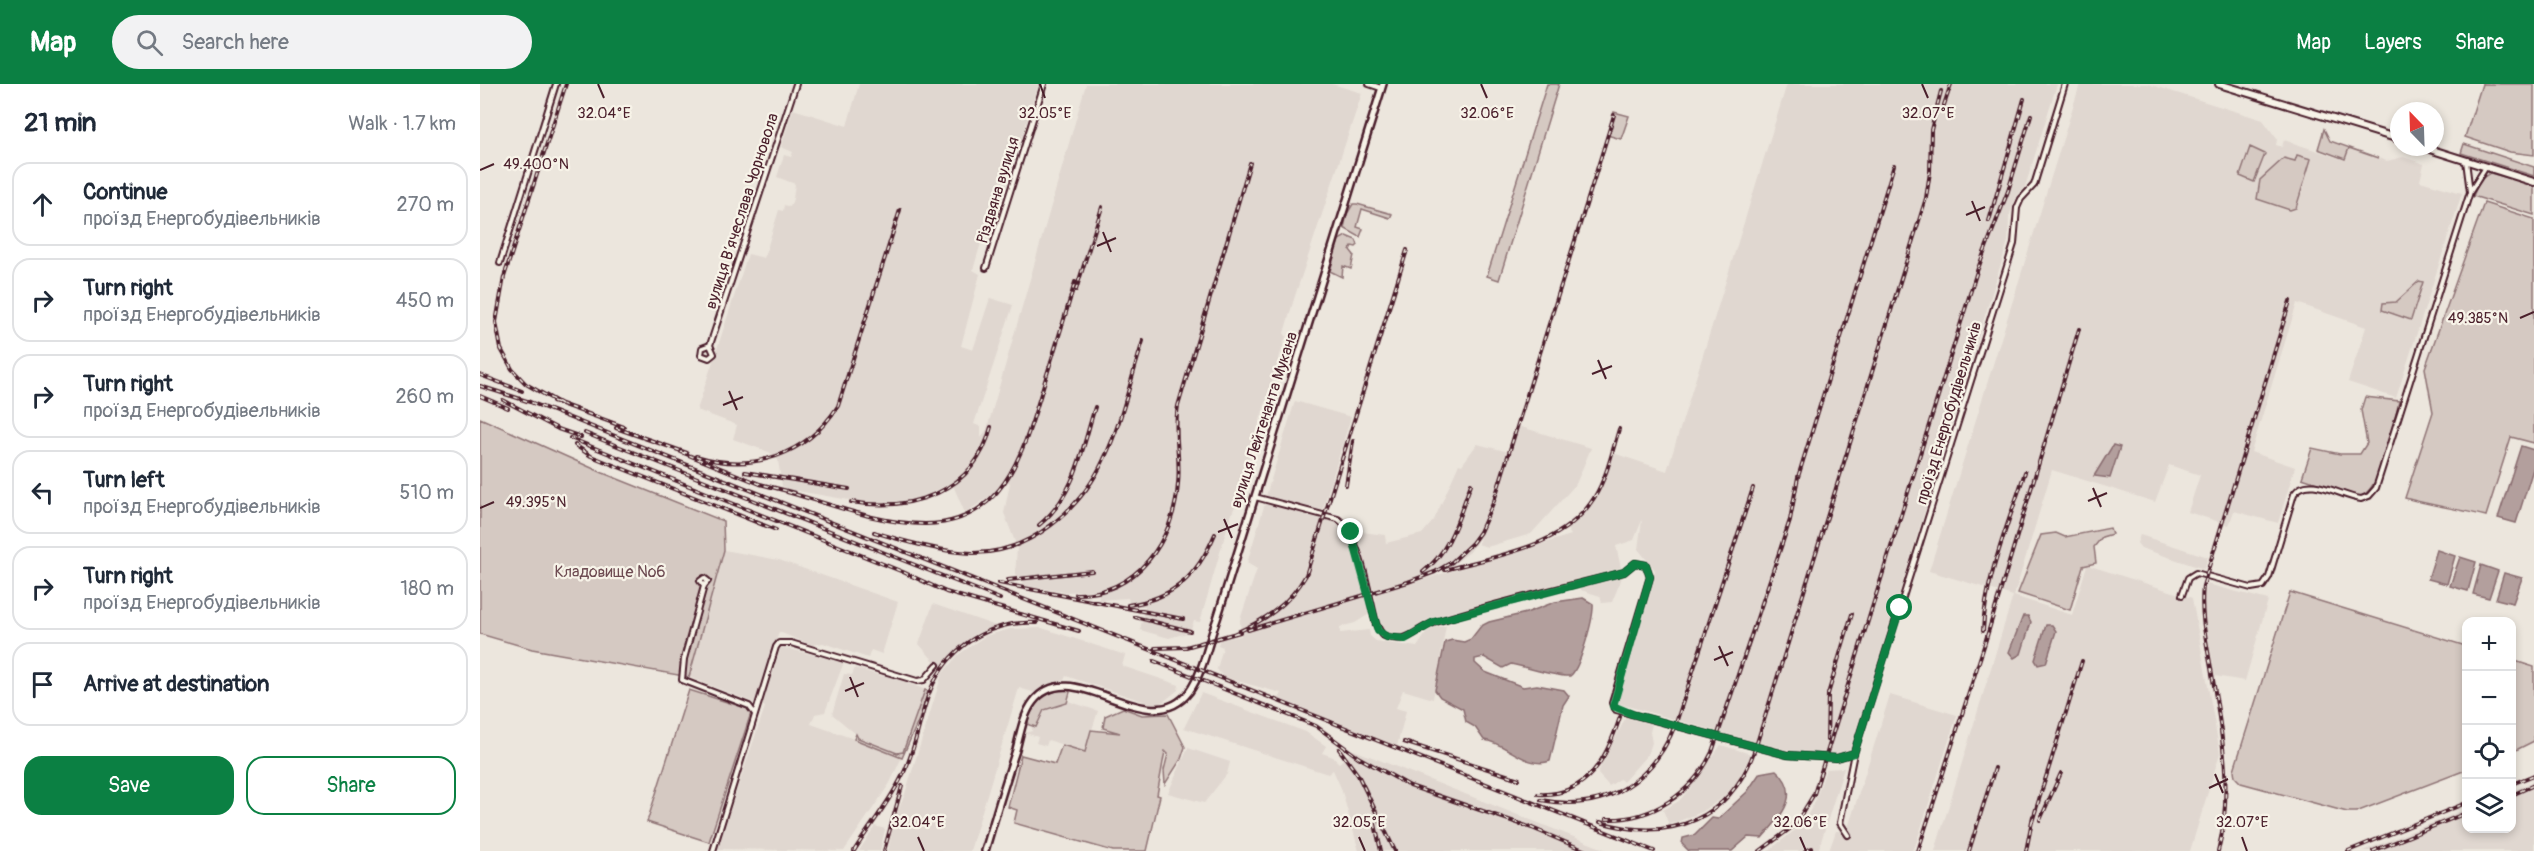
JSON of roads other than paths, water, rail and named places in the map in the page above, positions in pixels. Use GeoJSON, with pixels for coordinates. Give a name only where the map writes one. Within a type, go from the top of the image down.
{"type":"FeatureCollection","features":[{"type":"Feature","properties":{"kind":"main road"},"geometry":{"type":"LineString","coordinates":[[2219,84],[2390,136]]}},
{"type":"Feature","properties":{"kind":"main road","name":"вулиця Лейтенанта Мукана"},"geometry":{"type":"LineString","coordinates":[[985,851],[1026,716],[1032,703],[1041,694],[1056,687],[1071,687],[1159,709],[1175,704],[1189,692],[1200,669],[1217,619],[1382,86]]}},
{"type":"Feature","properties":{"kind":"main road"},"geometry":{"type":"LineString","coordinates":[[2444,154],[2534,182]]}},
{"type":"Feature","properties":{"kind":"street"},"geometry":{"type":"LineString","coordinates":[[500,263],[556,84]]}},
{"type":"Feature","properties":{"kind":"street","name":"вулиця Вʼячеслава Чорновола"},"geometry":{"type":"LineString","coordinates":[[710,345],[796,84]]}},
{"type":"Feature","properties":{"kind":"street","name":"Різдвяна вулиця"},"geometry":{"type":"LineString","coordinates":[[986,268],[1044,84]]}},
{"type":"Feature","properties":{"kind":"street"},"geometry":{"type":"LineString","coordinates":[[1369,84],[1382,86]]}},
{"type":"Feature","properties":{"kind":"street","name":"проїзд Енергобудівельників"},"geometry":{"type":"LineString","coordinates":[[1848,835],[1840,823],[1854,753],[2014,244],[2017,208],[2021,199],[2034,185],[2065,84]]}},
{"type":"Feature","properties":{"kind":"street"},"geometry":{"type":"LineString","coordinates":[[2465,160],[2470,192]]}},
{"type":"Feature","properties":{"kind":"street"},"geometry":{"type":"LineString","coordinates":[[2182,595],[2188,578],[2196,573],[2252,588],[2263,585],[2269,577],[2294,494],[2300,487],[2311,485],[2361,499],[2376,488],[2470,192],[2486,167]]}},
{"type":"Feature","properties":{"kind":"street"},"geometry":{"type":"LineString","coordinates":[[1254,497],[1338,519],[1345,524],[1353,539],[1376,624],[1382,635],[1387,637],[1411,638],[1434,622],[1624,572],[1635,563],[1646,565],[1650,577],[1612,703],[1616,710],[1787,755],[1837,758],[1854,753]]}},
{"type":"Feature","properties":{"kind":"street"},"geometry":{"type":"LineString","coordinates":[[704,586],[684,660],[682,680],[748,706],[755,715]]}},
{"type":"Feature","properties":{"kind":"street"},"geometry":{"type":"LineString","coordinates":[[713,851],[776,647],[786,641],[917,681],[924,680],[937,665]]}},
{"type":"Feature","properties":{"kind":"railway"},"geometry":{"type":"LineString","coordinates":[[561,404],[526,384],[512,369],[501,349],[496,322],[504,277],[566,84]]}},
{"type":"Feature","properties":{"kind":"railway"},"geometry":{"type":"LineString","coordinates":[[1944,105],[1951,84]]}},
{"type":"Feature","properties":{"kind":"railway"},"geometry":{"type":"LineString","coordinates":[[1600,822],[1626,828],[1651,829],[1674,827],[1696,820],[1715,808],[1731,792],[1745,771],[1756,746],[1926,198],[1930,172],[1931,130],[1941,91]]}},
{"type":"Feature","properties":{"kind":"railway"},"geometry":{"type":"LineString","coordinates":[[1989,221],[2024,99]]}},
{"type":"Feature","properties":{"kind":"railway"},"geometry":{"type":"LineString","coordinates":[[1248,630],[1435,572],[1452,562],[1480,532],[1494,501],[1614,115]]}},
{"type":"Feature","properties":{"kind":"railway"},"geometry":{"type":"LineString","coordinates":[[1760,851],[1795,825],[1814,794],[1977,271],[2008,191],[2031,115]]}},
{"type":"Feature","properties":{"kind":"railway"},"geometry":{"type":"LineString","coordinates":[[1076,594],[1098,592],[1117,585],[1134,574],[1160,544],[1169,525],[1178,484],[1176,426],[1178,406],[1250,163]]}},
{"type":"Feature","properties":{"kind":"railway"},"geometry":{"type":"LineString","coordinates":[[1606,819],[1639,815],[1669,802],[1694,780],[1712,752],[1790,520],[1798,477],[1894,165]]}},
{"type":"Feature","properties":{"kind":"railway"},"geometry":{"type":"LineString","coordinates":[[1076,290],[1102,207]]}},
{"type":"Feature","properties":{"kind":"railway"},"geometry":{"type":"LineString","coordinates":[[696,456],[717,461],[757,461],[794,448],[825,423],[838,406],[900,210]]}},
{"type":"Feature","properties":{"kind":"railway"},"geometry":{"type":"LineString","coordinates":[[1233,634],[1275,611],[1292,595],[1306,575],[1407,250]]}},
{"type":"Feature","properties":{"kind":"railway"},"geometry":{"type":"LineString","coordinates":[[787,492],[873,517],[908,523],[952,521],[975,511],[992,497],[1007,479],[1018,458],[1036,411],[1075,282]]}},
{"type":"Feature","properties":{"kind":"railway"},"geometry":{"type":"LineString","coordinates":[[2218,851],[2225,806],[2224,760],[2219,713],[2204,627],[2203,586],[2290,301]]}},
{"type":"Feature","properties":{"kind":"railway"},"geometry":{"type":"LineString","coordinates":[[1918,851],[1984,646],[2079,329]]}},
{"type":"Feature","properties":{"kind":"railway"},"geometry":{"type":"LineString","coordinates":[[874,532],[935,548],[972,553],[1014,546],[1051,525],[1082,495],[1104,459],[1121,416],[1143,341]]}},
{"type":"Feature","properties":{"kind":"railway"},"geometry":{"type":"LineString","coordinates":[[480,375],[522,391]]}},
{"type":"Feature","properties":{"kind":"railway"},"geometry":{"type":"LineString","coordinates":[[480,386],[530,402],[1654,851]]}},
{"type":"Feature","properties":{"kind":"railway"},"geometry":{"type":"LineString","coordinates":[[480,396],[508,408]]}},
{"type":"Feature","properties":{"kind":"railway"},"geometry":{"type":"LineString","coordinates":[[503,400],[558,429],[581,437]]}},
{"type":"Feature","properties":{"kind":"railway"},"geometry":{"type":"LineString","coordinates":[[553,401],[624,427]]}},
{"type":"Feature","properties":{"kind":"railway"},"geometry":{"type":"LineString","coordinates":[[1039,525],[1051,513],[1069,486],[1076,471],[1095,407]]}},
{"type":"Feature","properties":{"kind":"railway"},"geometry":{"type":"LineString","coordinates":[[851,502],[896,504],[918,500],[937,493],[955,482],[971,468],[983,450],[991,427]]}},
{"type":"Feature","properties":{"kind":"railway"},"geometry":{"type":"LineString","coordinates":[[616,428],[687,453]]}},
{"type":"Feature","properties":{"kind":"railway"},"geometry":{"type":"LineString","coordinates":[[1445,570],[1507,554],[1547,539],[1565,528],[1581,515],[1599,490],[1619,429]]}},
{"type":"Feature","properties":{"kind":"railway"},"geometry":{"type":"LineString","coordinates":[[585,433],[1000,599]]}},
{"type":"Feature","properties":{"kind":"railway"},"geometry":{"type":"LineString","coordinates":[[570,438],[903,572],[946,592],[1079,631]]}},
{"type":"Feature","properties":{"kind":"railway"},"geometry":{"type":"LineString","coordinates":[[1346,485],[1353,441]]}},
{"type":"Feature","properties":{"kind":"railway"},"geometry":{"type":"LineString","coordinates":[[575,445],[591,456],[776,530]]}},
{"type":"Feature","properties":{"kind":"railway"},"geometry":{"type":"LineString","coordinates":[[681,452],[760,484],[795,493]]}},
{"type":"Feature","properties":{"kind":"railway"},"geometry":{"type":"LineString","coordinates":[[745,472],[849,489]]}},
{"type":"Feature","properties":{"kind":"railway"},"geometry":{"type":"LineString","coordinates":[[1983,631],[1993,570],[2025,472]]}},
{"type":"Feature","properties":{"kind":"railway"},"geometry":{"type":"LineString","coordinates":[[1423,572],[1441,554],[1458,520],[1471,484]]}},
{"type":"Feature","properties":{"kind":"railway"},"geometry":{"type":"LineString","coordinates":[[1541,800],[1564,803],[1586,802],[1606,797],[1640,777],[1654,762],[1676,723],[1753,488]]}},
{"type":"Feature","properties":{"kind":"railway"},"geometry":{"type":"LineString","coordinates":[[1128,605],[1159,597],[1182,583],[1200,562],[1215,534]]}},
{"type":"Feature","properties":{"kind":"railway"},"geometry":{"type":"LineString","coordinates":[[1008,580],[1092,571]]}},
{"type":"Feature","properties":{"kind":"railway"},"geometry":{"type":"LineString","coordinates":[[999,583],[1183,619]]}},
{"type":"Feature","properties":{"kind":"railway"},"geometry":{"type":"LineString","coordinates":[[1827,740],[1828,694],[1852,614]]}},
{"type":"Feature","properties":{"kind":"railway"},"geometry":{"type":"LineString","coordinates":[[1135,617],[1190,631]]}},
{"type":"Feature","properties":{"kind":"railway"},"geometry":{"type":"LineString","coordinates":[[854,851],[900,781],[910,758],[932,686],[947,663],[968,642],[980,635],[1008,625],[1037,623]]}},
{"type":"Feature","properties":{"kind":"railway"},"geometry":{"type":"LineString","coordinates":[[1155,648],[1186,647],[1240,632]]}},
{"type":"Feature","properties":{"kind":"railway"},"geometry":{"type":"LineString","coordinates":[[1154,661],[1316,726],[1358,757],[1410,786],[1532,828],[1586,851]]}},
{"type":"Feature","properties":{"kind":"railway"},"geometry":{"type":"LineString","coordinates":[[2032,822],[2082,661]]}},
{"type":"Feature","properties":{"kind":"railway"},"geometry":{"type":"LineString","coordinates":[[1538,794],[1570,789],[1593,772],[1609,746],[1620,717]]}},
{"type":"Feature","properties":{"kind":"railway"},"geometry":{"type":"LineString","coordinates":[[1404,742],[1519,779]]}},
{"type":"Feature","properties":{"kind":"railway"},"geometry":{"type":"LineString","coordinates":[[1339,749],[1358,775],[1395,851]]}},
{"type":"Feature","properties":{"kind":"railway"},"geometry":{"type":"LineString","coordinates":[[1969,851],[1995,768]]}},
{"type":"Feature","properties":{"kind":"railway"},"geometry":{"type":"LineString","coordinates":[[2040,820],[2061,773]]}},
{"type":"Feature","properties":{"kind":"railway"},"geometry":{"type":"LineString","coordinates":[[2516,782],[2534,775]]}},
{"type":"Feature","properties":{"kind":"railway"},"geometry":{"type":"LineString","coordinates":[[2516,793],[2534,785]]}},
{"type":"Feature","properties":{"kind":"railway"},"geometry":{"type":"LineString","coordinates":[[884,851],[902,786]]}},
{"type":"Feature","properties":{"kind":"railway"},"geometry":{"type":"LineString","coordinates":[[2348,851],[2462,805]]}},
{"type":"Feature","properties":{"kind":"railway"},"geometry":{"type":"LineString","coordinates":[[2373,851],[2462,815]]}},
{"type":"Feature","properties":{"kind":"railway"},"geometry":{"type":"LineString","coordinates":[[2026,851],[2033,816]]}},
{"type":"Feature","properties":{"kind":"railway"},"geometry":{"type":"LineString","coordinates":[[1375,824],[1381,851]]}},
{"type":"Feature","properties":{"kind":"railway"},"geometry":{"type":"LineString","coordinates":[[1805,851],[1812,848]]}},
{"type":"Feature","properties":{"kind":"park label","name":"Кладовище №6"},"geometry":{"type":"Point","coordinates":[610,572]}}]}
